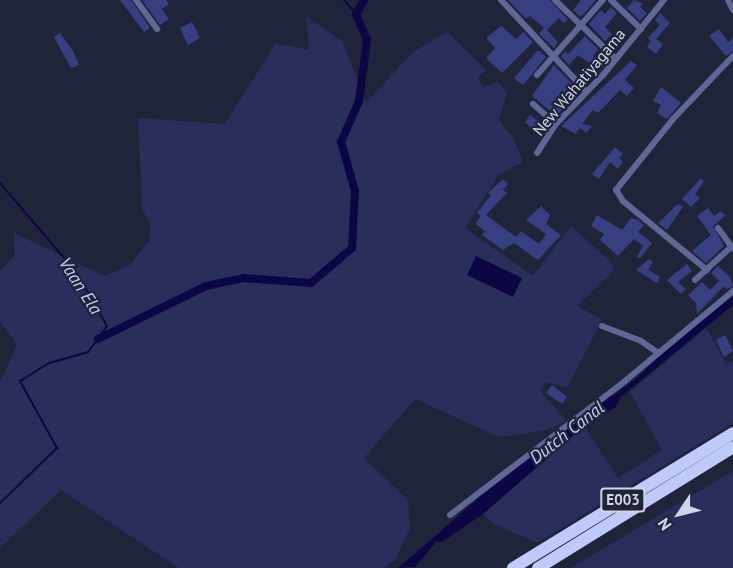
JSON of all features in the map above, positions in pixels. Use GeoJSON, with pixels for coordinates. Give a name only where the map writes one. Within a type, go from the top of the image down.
{"type":"FeatureCollection","features":[{"type":"Feature","properties":{"kind":"highway","name":"E003"},"geometry":{"type":"LineString","coordinates":[[513,568],[733,433]]}},
{"type":"Feature","properties":{"kind":"highway","name":"E003"},"geometry":{"type":"LineString","coordinates":[[538,568],[733,447]]}},
{"type":"Feature","properties":{"kind":"street"},"geometry":{"type":"LineString","coordinates":[[136,0],[157,29]]}},
{"type":"Feature","properties":{"kind":"street"},"geometry":{"type":"LineString","coordinates":[[501,0],[586,91]]}},
{"type":"Feature","properties":{"kind":"street"},"geometry":{"type":"LineString","coordinates":[[555,0],[616,58]]}},
{"type":"Feature","properties":{"kind":"street"},"geometry":{"type":"LineString","coordinates":[[537,75],[603,0]]}},
{"type":"Feature","properties":{"kind":"street"},"geometry":{"type":"LineString","coordinates":[[611,0],[641,29]]}},
{"type":"Feature","properties":{"kind":"street","name":"New Wahatiyagama"},"geometry":{"type":"LineString","coordinates":[[537,153],[556,124],[616,58],[664,0]]}},
{"type":"Feature","properties":{"kind":"street"},"geometry":{"type":"LineString","coordinates":[[728,0],[733,10]]}},
{"type":"Feature","properties":{"kind":"street"},"geometry":{"type":"LineString","coordinates":[[707,270],[628,207],[616,190],[667,126],[733,56]]}},
{"type":"Feature","properties":{"kind":"street"},"geometry":{"type":"LineString","coordinates":[[533,104],[556,124]]}},
{"type":"Feature","properties":{"kind":"street"},"geometry":{"type":"LineString","coordinates":[[695,280],[732,248],[718,228]]}},
{"type":"Feature","properties":{"kind":"street"},"geometry":{"type":"LineString","coordinates":[[450,515],[658,353],[733,291]]}},
{"type":"Feature","properties":{"kind":"street"},"geometry":{"type":"LineString","coordinates":[[602,326],[641,341],[658,353]]}},
{"type":"Feature","properties":{"kind":"shaded area"},"geometry":{"type":"Polygon","coordinates":[[[306,16],[343,42],[366,103],[412,53],[447,32],[486,70],[478,77],[483,88],[498,82],[507,94],[499,120],[514,139],[523,162],[499,174],[465,228],[533,276],[571,226],[612,263],[614,271],[577,306],[602,320],[567,388],[546,382],[540,391],[567,421],[547,430],[499,437],[415,399],[364,458],[408,500],[410,528],[395,560],[384,568],[179,568],[61,490],[0,548],[0,382],[17,345],[0,321],[0,271],[15,255],[14,233],[104,276],[130,265],[149,241],[151,225],[142,209],[138,118],[225,124],[276,43],[309,50],[306,16]]]}},
{"type":"Feature","properties":{"kind":"shaded area"},"geometry":{"type":"Polygon","coordinates":[[[706,328],[726,364],[733,361],[733,423],[537,543],[494,524],[483,514],[584,426],[618,478],[662,450],[630,392],[706,328]]]}},
{"type":"Feature","properties":{"kind":"shaded area"},"geometry":{"type":"Polygon","coordinates":[[[733,471],[733,568],[571,568],[579,563],[733,471]]]}},
{"type":"Feature","properties":{"kind":"water"},"geometry":{"type":"Polygon","coordinates":[[[476,256],[522,278],[513,297],[467,275],[476,256]]]}},
{"type":"Feature","properties":{"kind":"water","name":"Dutch Canal"},"geometry":{"type":"Polygon","coordinates":[[[733,296],[733,305],[621,397],[615,408],[591,420],[483,514],[442,542],[436,542],[415,567],[398,568],[488,490],[607,396],[613,396],[639,376],[668,347],[733,296]]]}},
{"type":"Feature","properties":{"kind":"building"},"geometry":{"type":"Polygon","coordinates":[[[120,0],[131,0],[150,28],[144,32],[120,0]]]}},
{"type":"Feature","properties":{"kind":"building"},"geometry":{"type":"Polygon","coordinates":[[[142,0],[166,0],[169,4],[162,9],[169,19],[160,25],[142,0]]]}},
{"type":"Feature","properties":{"kind":"building"},"geometry":{"type":"Polygon","coordinates":[[[508,0],[550,0],[568,20],[564,23],[559,18],[547,30],[558,42],[554,48],[539,34],[544,28],[530,16],[526,19],[508,0]]]}},
{"type":"Feature","properties":{"kind":"building"},"geometry":{"type":"Polygon","coordinates":[[[581,0],[596,0],[581,17],[573,10],[581,0]]]}},
{"type":"Feature","properties":{"kind":"building"},"geometry":{"type":"Polygon","coordinates":[[[634,0],[643,4],[640,7],[647,13],[640,21],[627,8],[634,0]]]}},
{"type":"Feature","properties":{"kind":"building"},"geometry":{"type":"Polygon","coordinates":[[[611,7],[617,13],[605,27],[612,34],[605,41],[589,24],[601,10],[605,14],[611,7]]]}},
{"type":"Feature","properties":{"kind":"building"},"geometry":{"type":"Polygon","coordinates":[[[660,13],[670,23],[656,39],[663,44],[656,54],[647,47],[651,41],[648,38],[660,25],[655,20],[660,13]]]}},
{"type":"Feature","properties":{"kind":"building"},"geometry":{"type":"Polygon","coordinates":[[[192,22],[200,38],[188,45],[180,28],[192,22]]]}},
{"type":"Feature","properties":{"kind":"building"},"geometry":{"type":"Polygon","coordinates":[[[501,26],[516,39],[523,32],[533,42],[502,73],[486,58],[495,48],[486,38],[501,26]]]}},
{"type":"Feature","properties":{"kind":"building"},"geometry":{"type":"Polygon","coordinates":[[[719,29],[728,42],[733,38],[733,51],[726,56],[709,36],[719,29]]]}},
{"type":"Feature","properties":{"kind":"building"},"geometry":{"type":"Polygon","coordinates":[[[60,33],[73,51],[79,65],[71,68],[54,37],[60,33]]]}},
{"type":"Feature","properties":{"kind":"building"},"geometry":{"type":"Polygon","coordinates":[[[585,36],[598,49],[593,56],[603,66],[585,83],[581,78],[591,64],[578,55],[569,65],[561,56],[565,51],[568,54],[585,36]]]}},
{"type":"Feature","properties":{"kind":"building"},"geometry":{"type":"Polygon","coordinates":[[[538,50],[546,57],[523,85],[514,78],[538,50]]]}},
{"type":"Feature","properties":{"kind":"building"},"geometry":{"type":"Polygon","coordinates":[[[631,61],[637,65],[625,80],[634,88],[627,96],[620,90],[598,113],[593,110],[582,124],[592,126],[586,133],[580,128],[576,134],[561,126],[631,61]]]}},
{"type":"Feature","properties":{"kind":"building"},"geometry":{"type":"Polygon","coordinates":[[[554,65],[580,92],[556,116],[532,96],[554,65]]]}},
{"type":"Feature","properties":{"kind":"building"},"geometry":{"type":"Polygon","coordinates":[[[661,87],[681,103],[667,119],[657,113],[661,105],[653,101],[661,87]]]}},
{"type":"Feature","properties":{"kind":"building"},"geometry":{"type":"Polygon","coordinates":[[[530,115],[547,128],[541,137],[525,122],[530,115]]]}},
{"type":"Feature","properties":{"kind":"building"},"geometry":{"type":"Polygon","coordinates":[[[615,147],[623,154],[619,158],[623,162],[618,169],[610,162],[599,179],[592,174],[615,147]]]}},
{"type":"Feature","properties":{"kind":"building"},"geometry":{"type":"Polygon","coordinates":[[[701,178],[704,181],[695,194],[700,198],[691,207],[682,199],[701,178]]]}},
{"type":"Feature","properties":{"kind":"building"},"geometry":{"type":"Polygon","coordinates":[[[503,179],[508,184],[503,190],[507,193],[486,215],[516,237],[521,231],[539,244],[546,234],[526,220],[541,206],[550,215],[546,224],[561,235],[538,260],[514,243],[503,250],[482,235],[485,231],[475,224],[481,216],[477,213],[491,195],[488,193],[503,179]]]}},
{"type":"Feature","properties":{"kind":"building"},"geometry":{"type":"Polygon","coordinates":[[[678,204],[683,207],[667,230],[658,223],[678,204]]]}},
{"type":"Feature","properties":{"kind":"building"},"geometry":{"type":"Polygon","coordinates":[[[708,208],[714,216],[721,211],[725,216],[713,226],[724,246],[706,263],[692,251],[711,235],[697,216],[708,208]]]}},
{"type":"Feature","properties":{"kind":"building"},"geometry":{"type":"Polygon","coordinates":[[[597,215],[622,230],[631,218],[638,220],[644,225],[638,232],[652,243],[640,258],[637,257],[643,246],[634,239],[618,256],[600,240],[604,234],[591,226],[597,215]]]}},
{"type":"Feature","properties":{"kind":"building"},"geometry":{"type":"Polygon","coordinates":[[[649,259],[653,262],[648,270],[660,277],[657,283],[636,270],[649,259]]]}},
{"type":"Feature","properties":{"kind":"building"},"geometry":{"type":"Polygon","coordinates":[[[687,264],[692,271],[678,282],[686,289],[681,294],[667,280],[687,264]]]}},
{"type":"Feature","properties":{"kind":"building"},"geometry":{"type":"Polygon","coordinates":[[[718,266],[730,277],[733,286],[727,289],[724,286],[697,314],[696,303],[688,295],[702,282],[710,290],[719,281],[711,273],[718,266]]]}},
{"type":"Feature","properties":{"kind":"building"},"geometry":{"type":"Polygon","coordinates":[[[725,335],[733,351],[724,357],[716,340],[725,335]]]}},
{"type":"Feature","properties":{"kind":"building"},"geometry":{"type":"Polygon","coordinates":[[[552,385],[567,397],[562,404],[546,393],[552,385]]]}},
{"type":"Feature","properties":{"kind":"waterway"},"geometry":{"type":"LineString","coordinates":[[344,0],[356,14]]}},
{"type":"Feature","properties":{"kind":"waterway"},"geometry":{"type":"LineString","coordinates":[[98,339],[206,286],[244,278],[311,283],[352,248],[355,191],[341,142],[359,101],[367,40],[356,14],[364,0]]}},
{"type":"Feature","properties":{"kind":"waterway","name":"Vaan Ela"},"geometry":{"type":"LineString","coordinates":[[0,183],[76,272],[107,326],[88,352],[49,363],[20,381],[57,448],[0,503]]}}]}
